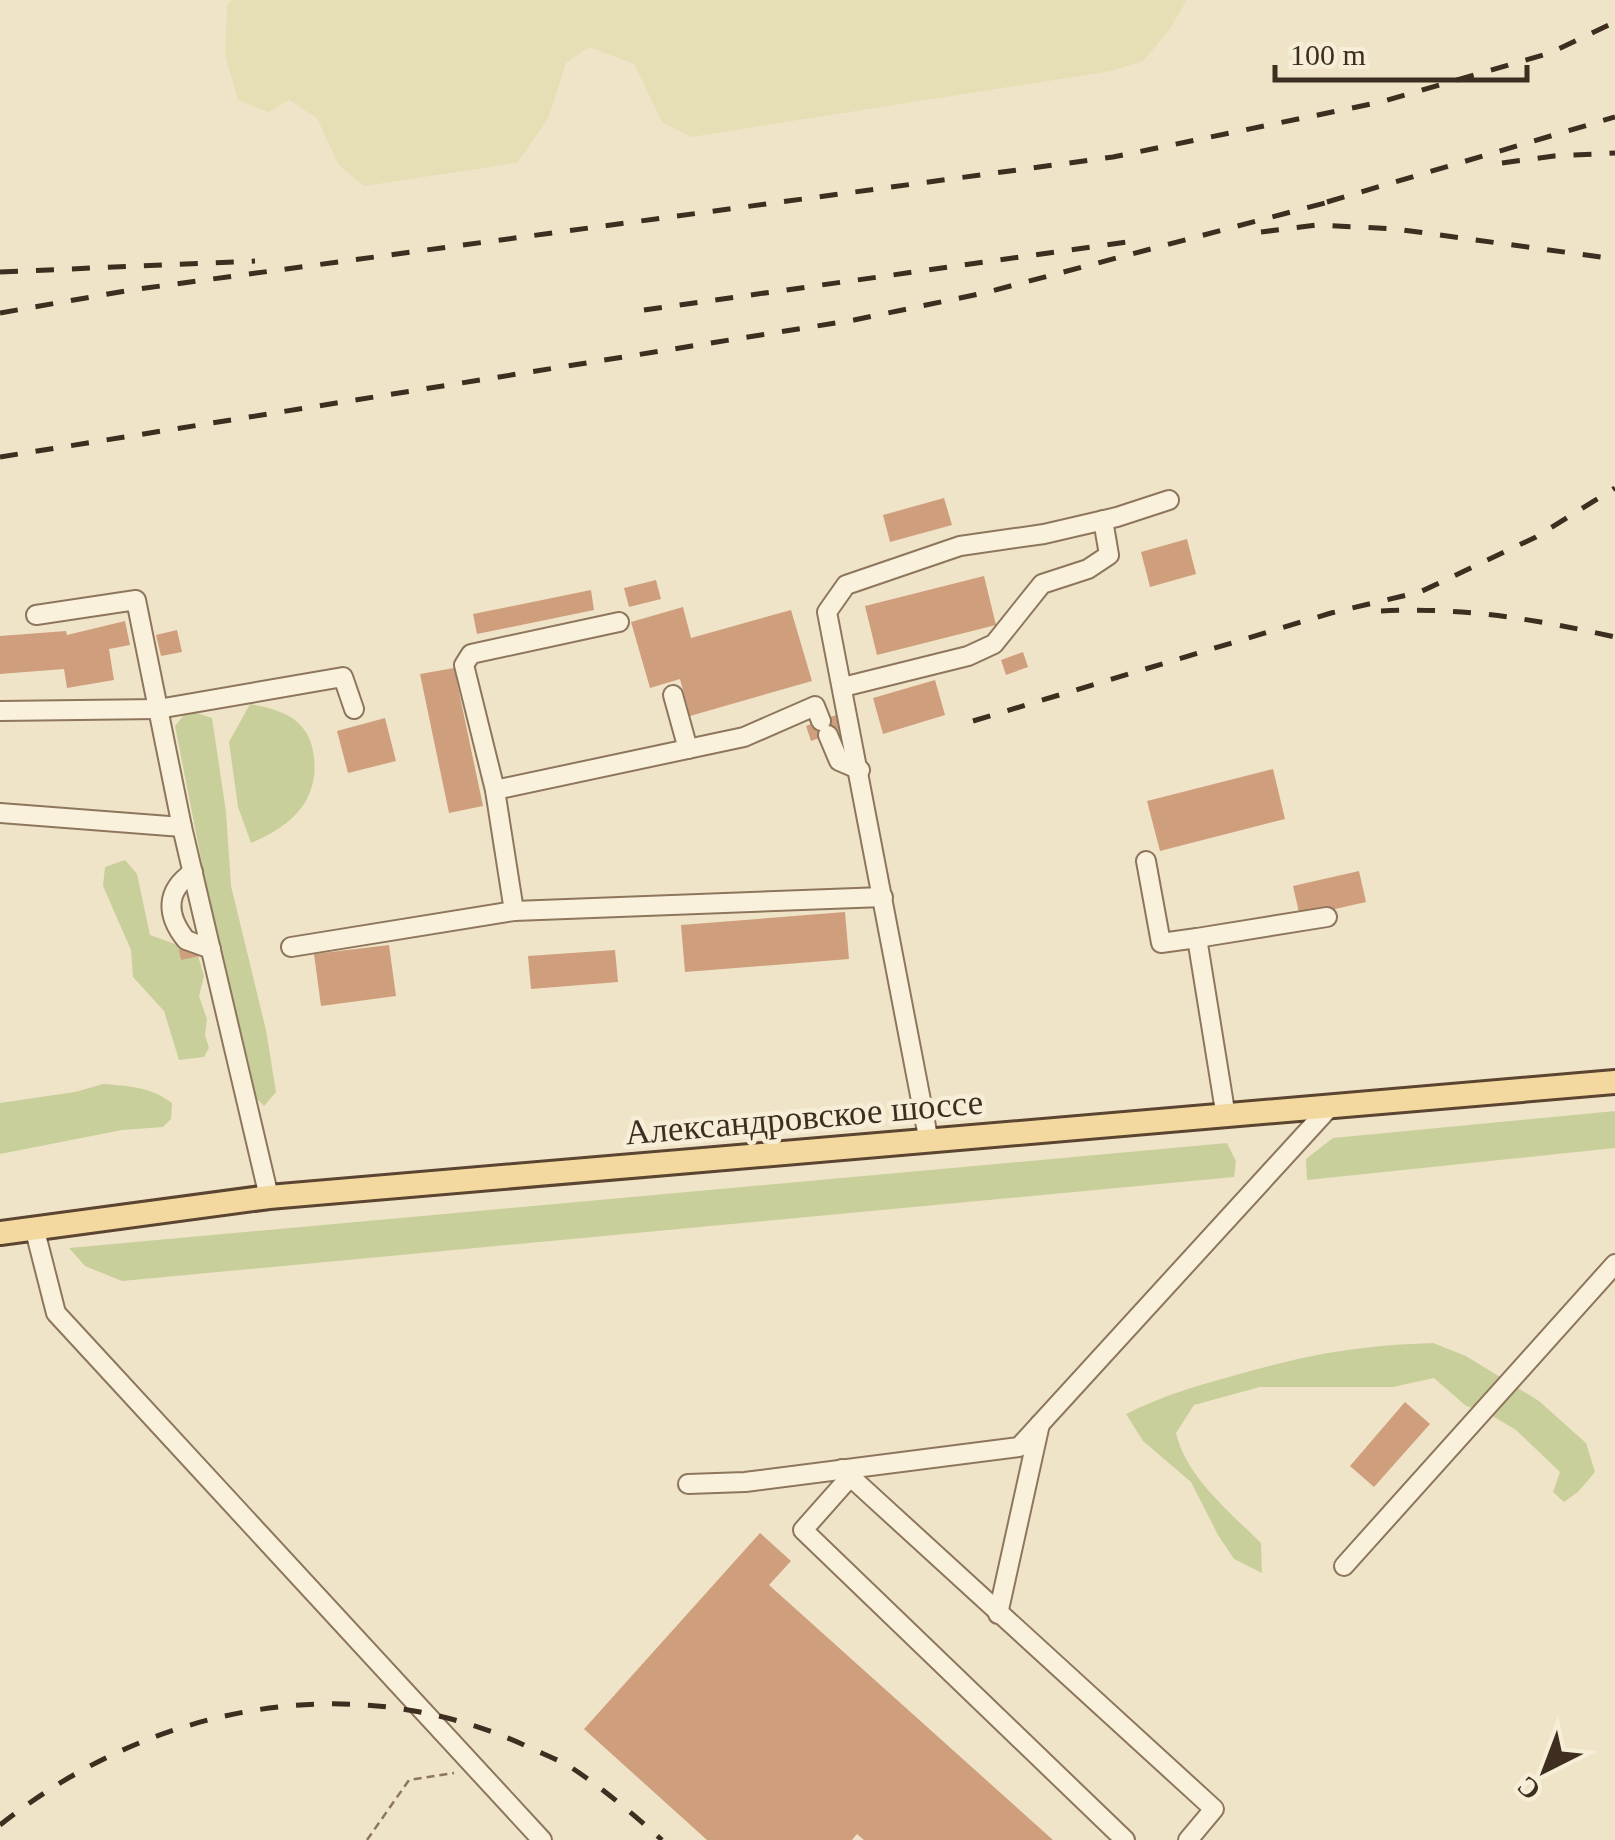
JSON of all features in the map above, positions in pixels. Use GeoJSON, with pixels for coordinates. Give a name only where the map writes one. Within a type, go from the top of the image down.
{"type":"FeatureCollection","features":[{"type":"Feature","properties":{"kind":"main road","name":"Александровское шоссе"},"geometry":{"type":"LineString","coordinates":[[0,1234],[269,1197],[1615,1082]]}},
{"type":"Feature","properties":{"kind":"lane"},"geometry":{"type":"LineString","coordinates":[[929,1142],[827,612],[846,586],[960,546],[1044,534],[1169,500]]}},
{"type":"Feature","properties":{"kind":"lane"},"geometry":{"type":"LineString","coordinates":[[842,687],[968,656],[994,644],[1042,584],[1088,569],[1109,555],[1103,520]]}},
{"type":"Feature","properties":{"kind":"lane"},"geometry":{"type":"LineString","coordinates":[[36,615],[136,600],[192,872],[269,1197]]}},
{"type":"Feature","properties":{"kind":"lane"},"geometry":{"type":"LineString","coordinates":[[514,910],[495,790],[464,665],[471,654],[619,622]]}},
{"type":"Feature","properties":{"kind":"lane"},"geometry":{"type":"LineString","coordinates":[[0,711],[158,709],[343,677],[354,709]]}},
{"type":"Feature","properties":{"kind":"lane"},"geometry":{"type":"LineString","coordinates":[[674,695],[688,749]]}},
{"type":"Feature","properties":{"kind":"lane"},"geometry":{"type":"LineString","coordinates":[[495,790],[744,737],[815,706],[839,760],[860,770]]}},
{"type":"Feature","properties":{"kind":"lane"},"geometry":{"type":"LineString","coordinates":[[0,813],[182,827]]}},
{"type":"Feature","properties":{"kind":"lane"},"geometry":{"type":"LineString","coordinates":[[1146,862],[1161,944],[1326,917]]}},
{"type":"Feature","properties":{"kind":"lane"},"geometry":{"type":"LineString","coordinates":[[192,872],[180,881],[170,898],[171,915],[186,940],[211,949]]}},
{"type":"Feature","properties":{"kind":"lane"},"geometry":{"type":"LineString","coordinates":[[291,946],[514,910],[883,897]]}},
{"type":"Feature","properties":{"kind":"lane"},"geometry":{"type":"LineString","coordinates":[[1197,938],[1226,1117]]}},
{"type":"Feature","properties":{"kind":"lane"},"geometry":{"type":"LineString","coordinates":[[688,1484],[846,1473],[1019,1447],[1330,1108]]}},
{"type":"Feature","properties":{"kind":"lane"},"geometry":{"type":"LineString","coordinates":[[34,1227],[56,1313],[542,1840]]}},
{"type":"Feature","properties":{"kind":"lane"},"geometry":{"type":"LineString","coordinates":[[1344,1566],[1615,1264]]}},
{"type":"Feature","properties":{"kind":"lane"},"geometry":{"type":"LineString","coordinates":[[998,1614],[1040,1423]]}},
{"type":"Feature","properties":{"kind":"lane"},"geometry":{"type":"LineString","coordinates":[[846,1473],[1214,1810],[1188,1840]]}},
{"type":"Feature","properties":{"kind":"lane"},"geometry":{"type":"LineString","coordinates":[[846,1473],[803,1530],[1125,1840]]}},
{"type":"Feature","properties":{"kind":"path"},"geometry":{"type":"LineString","coordinates":[[367,1840],[409,1780],[452,1775],[468,1760]]}},
{"type":"Feature","properties":{"kind":"shaded area"},"geometry":{"type":"Polygon","coordinates":[[[232,0],[1187,0],[1167,33],[1143,61],[1111,71],[691,137],[662,122],[634,64],[589,47],[566,63],[548,119],[517,163],[364,186],[338,164],[317,118],[289,100],[268,112],[238,100],[225,55],[227,5],[232,0]]]}},
{"type":"Feature","properties":{"kind":"green space"},"geometry":{"type":"Polygon","coordinates":[[[250,704],[293,719],[307,734],[314,757],[312,787],[299,811],[278,829],[251,843],[238,807],[229,742],[250,704]]]}},
{"type":"Feature","properties":{"kind":"green space"},"geometry":{"type":"Polygon","coordinates":[[[188,710],[212,718],[226,812],[231,886],[266,1030],[276,1092],[264,1106],[254,1096],[219,950],[175,726],[188,710]]]}},
{"type":"Feature","properties":{"kind":"green space"},"geometry":{"type":"Polygon","coordinates":[[[125,860],[137,874],[150,935],[197,952],[204,976],[199,996],[207,1019],[205,1035],[209,1048],[204,1057],[179,1060],[164,1011],[133,977],[131,950],[103,886],[105,867],[125,860]]]}},
{"type":"Feature","properties":{"kind":"green space"},"geometry":{"type":"Polygon","coordinates":[[[103,1084],[156,1094],[172,1103],[171,1119],[163,1127],[122,1130],[0,1154],[0,1103],[103,1084]]]}},
{"type":"Feature","properties":{"kind":"green space"},"geometry":{"type":"Polygon","coordinates":[[[1615,1111],[1615,1148],[1307,1180],[1306,1159],[1333,1138],[1615,1111]]]}},
{"type":"Feature","properties":{"kind":"green space"},"geometry":{"type":"Polygon","coordinates":[[[1227,1143],[1236,1161],[1234,1177],[122,1281],[85,1266],[69,1248],[1227,1143]]]}},
{"type":"Feature","properties":{"kind":"green space"},"geometry":{"type":"Polygon","coordinates":[[[1433,1343],[1466,1356],[1539,1401],[1586,1443],[1595,1472],[1578,1492],[1564,1502],[1553,1492],[1560,1472],[1516,1430],[1484,1411],[1466,1406],[1434,1378],[1393,1387],[1260,1387],[1194,1405],[1176,1433],[1181,1449],[1199,1479],[1261,1543],[1262,1573],[1234,1559],[1191,1482],[1143,1441],[1126,1414],[1183,1390],[1291,1361],[1360,1348],[1433,1343]]]}},
{"type":"Feature","properties":{"kind":"building"},"geometry":{"type":"Polygon","coordinates":[[[944,498],[952,525],[890,542],[883,515],[944,498]]]}},
{"type":"Feature","properties":{"kind":"building"},"geometry":{"type":"Polygon","coordinates":[[[1187,539],[1196,574],[1150,587],[1141,552],[1187,539]]]}},
{"type":"Feature","properties":{"kind":"building"},"geometry":{"type":"Polygon","coordinates":[[[984,576],[996,625],[877,655],[865,606],[984,576]]]}},
{"type":"Feature","properties":{"kind":"building"},"geometry":{"type":"Polygon","coordinates":[[[656,580],[661,599],[629,607],[624,588],[656,580]]]}},
{"type":"Feature","properties":{"kind":"building"},"geometry":{"type":"Polygon","coordinates":[[[591,590],[594,610],[477,634],[473,614],[591,590]]]}},
{"type":"Feature","properties":{"kind":"building"},"geometry":{"type":"Polygon","coordinates":[[[683,607],[691,638],[791,610],[812,681],[690,716],[680,679],[650,688],[631,622],[683,607]]]}},
{"type":"Feature","properties":{"kind":"building"},"geometry":{"type":"Polygon","coordinates":[[[125,621],[130,645],[109,649],[114,680],[67,688],[64,669],[0,674],[0,636],[66,631],[67,635],[125,621]]]}},
{"type":"Feature","properties":{"kind":"building"},"geometry":{"type":"Polygon","coordinates":[[[177,630],[182,652],[161,656],[156,635],[177,630]]]}},
{"type":"Feature","properties":{"kind":"building"},"geometry":{"type":"Polygon","coordinates":[[[1023,652],[1028,667],[1006,675],[1001,660],[1023,652]]]}},
{"type":"Feature","properties":{"kind":"building"},"geometry":{"type":"Polygon","coordinates":[[[454,668],[483,806],[449,813],[420,674],[454,668]]]}},
{"type":"Feature","properties":{"kind":"building"},"geometry":{"type":"Polygon","coordinates":[[[935,680],[945,715],[883,734],[873,698],[935,680]]]}},
{"type":"Feature","properties":{"kind":"building"},"geometry":{"type":"Polygon","coordinates":[[[836,715],[842,730],[811,741],[806,726],[836,715]]]}},
{"type":"Feature","properties":{"kind":"building"},"geometry":{"type":"Polygon","coordinates":[[[385,718],[396,761],[348,773],[337,731],[385,718]]]}},
{"type":"Feature","properties":{"kind":"building"},"geometry":{"type":"Polygon","coordinates":[[[1273,769],[1285,819],[1160,851],[1147,801],[1273,769]]]}},
{"type":"Feature","properties":{"kind":"building"},"geometry":{"type":"Polygon","coordinates":[[[1359,871],[1366,902],[1300,917],[1293,886],[1359,871]]]}},
{"type":"Feature","properties":{"kind":"building"},"geometry":{"type":"Polygon","coordinates":[[[845,912],[849,959],[685,972],[681,925],[845,912]]]}},
{"type":"Feature","properties":{"kind":"building"},"geometry":{"type":"Polygon","coordinates":[[[389,945],[396,996],[321,1006],[314,954],[389,945]]]}},
{"type":"Feature","properties":{"kind":"building"},"geometry":{"type":"Polygon","coordinates":[[[198,946],[200,956],[181,960],[179,950],[198,946]]]}},
{"type":"Feature","properties":{"kind":"building"},"geometry":{"type":"Polygon","coordinates":[[[615,950],[618,982],[531,989],[528,956],[615,950]]]}},
{"type":"Feature","properties":{"kind":"building"},"geometry":{"type":"Polygon","coordinates":[[[1405,1402],[1430,1424],[1374,1487],[1350,1466],[1405,1402]]]}},
{"type":"Feature","properties":{"kind":"building"},"geometry":{"type":"Polygon","coordinates":[[[760,1533],[791,1561],[769,1585],[1053,1840],[864,1840],[857,1834],[852,1840],[707,1840],[584,1729],[760,1533]]]}},
{"type":"Feature","properties":{"kind":"railway"},"geometry":{"type":"LineString","coordinates":[[0,313],[131,290],[1113,157],[1381,102],[1550,53],[1615,22]]}},
{"type":"Feature","properties":{"kind":"railway"},"geometry":{"type":"LineString","coordinates":[[1327,202],[1615,117]]}},
{"type":"Feature","properties":{"kind":"railway"},"geometry":{"type":"LineString","coordinates":[[1502,163],[1615,153]]}},
{"type":"Feature","properties":{"kind":"railway"},"geometry":{"type":"LineString","coordinates":[[0,457],[854,320],[984,293],[1340,199]]}},
{"type":"Feature","properties":{"kind":"railway"},"geometry":{"type":"LineString","coordinates":[[1261,232],[1317,225],[1396,229],[1615,259]]}},
{"type":"Feature","properties":{"kind":"railway"},"geometry":{"type":"LineString","coordinates":[[644,310],[1141,240]]}},
{"type":"Feature","properties":{"kind":"railway"},"geometry":{"type":"LineString","coordinates":[[0,272],[255,261]]}},
{"type":"Feature","properties":{"kind":"railway"},"geometry":{"type":"LineString","coordinates":[[973,721],[1331,613],[1420,592],[1536,537],[1615,488]]}},
{"type":"Feature","properties":{"kind":"railway"},"geometry":{"type":"LineString","coordinates":[[1381,611],[1499,616],[1615,637]]}},
{"type":"Feature","properties":{"kind":"railway"},"geometry":{"type":"LineString","coordinates":[[0,1825],[58,1784],[120,1751],[184,1727],[252,1711],[320,1704],[389,1707],[457,1721],[524,1745],[584,1776],[662,1840]]}}]}
